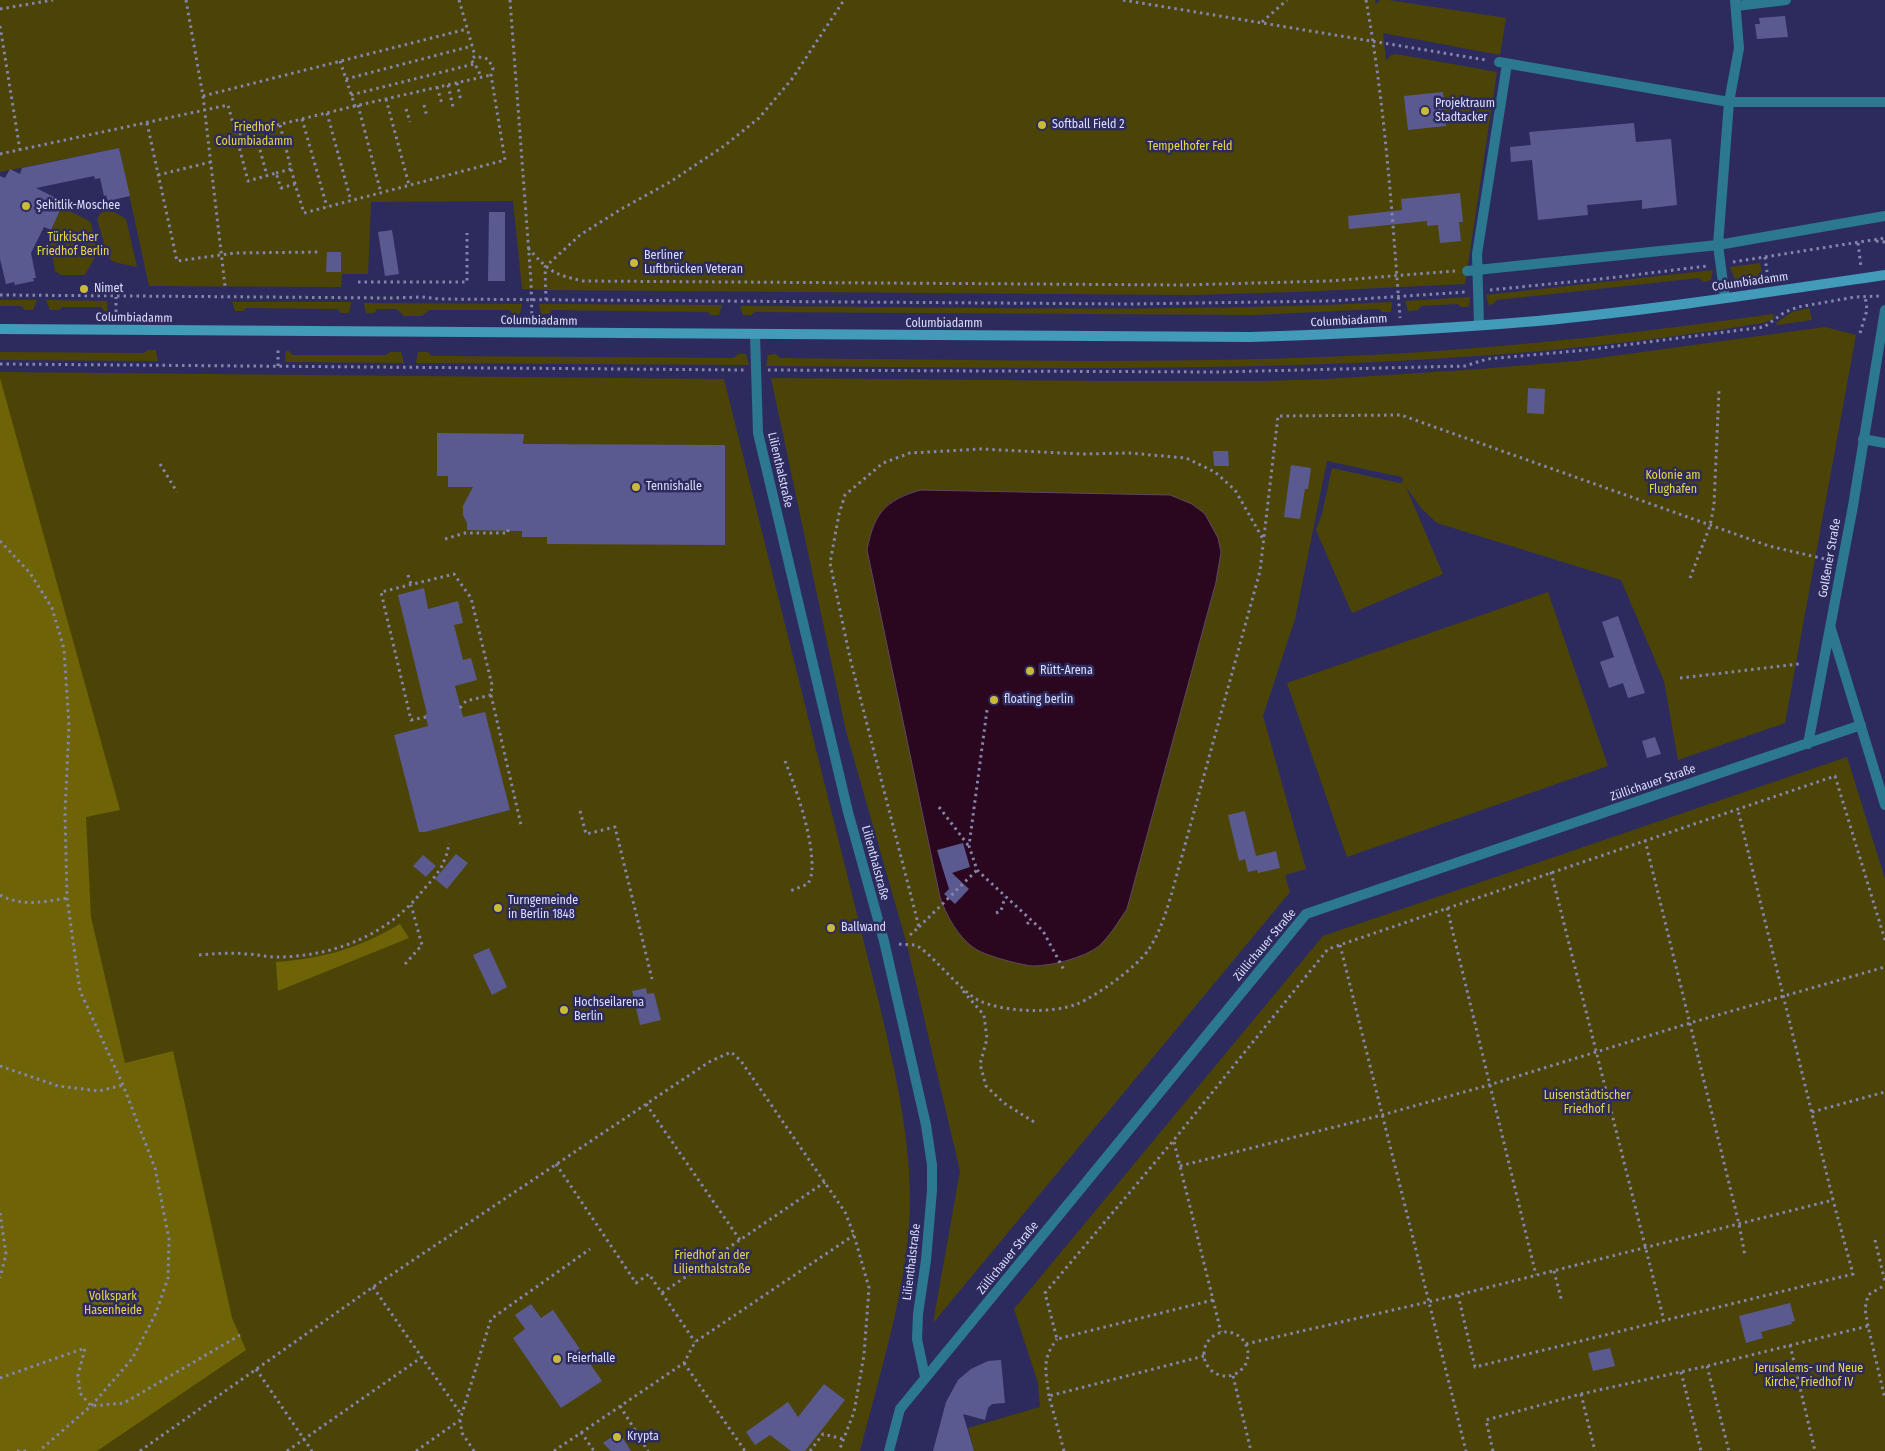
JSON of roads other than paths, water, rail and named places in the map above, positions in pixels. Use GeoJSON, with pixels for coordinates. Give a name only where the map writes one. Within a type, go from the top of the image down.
{"type":"FeatureCollection","features":[{"type":"Feature","properties":{"kind":"main road","name":"Columbiadamm"},"geometry":{"type":"LineString","coordinates":[[0,329],[1250,337],[1402,331],[1580,316],[1885,275]]}},
{"type":"Feature","properties":{"kind":"street"},"geometry":{"type":"LineString","coordinates":[[1725,298],[1718,245],[1729,102],[1739,48],[1736,3],[1786,0]]}},
{"type":"Feature","properties":{"kind":"street"},"geometry":{"type":"LineString","coordinates":[[1479,325],[1478,291],[1472,270],[1477,254],[1503,63],[1729,102],[1885,102]]}},
{"type":"Feature","properties":{"kind":"street"},"geometry":{"type":"LineString","coordinates":[[1472,270],[1718,245],[1885,216]]}},
{"type":"Feature","properties":{"kind":"street","name":"Golßener Straße"},"geometry":{"type":"LineString","coordinates":[[1885,310],[1830,628],[1885,805]]}},
{"type":"Feature","properties":{"kind":"street","name":"Lilienthalstraße"},"geometry":{"type":"LineString","coordinates":[[755,335],[758,433],[848,812],[884,941],[926,1124],[932,1165],[932,1190],[917,1339],[926,1377]]}},
{"type":"Feature","properties":{"kind":"street"},"geometry":{"type":"LineString","coordinates":[[1864,439],[1885,443]]}},
{"type":"Feature","properties":{"kind":"street"},"geometry":{"type":"LineString","coordinates":[[1808,744],[1830,628]]}},
{"type":"Feature","properties":{"kind":"street","name":"Züllichauer Straße"},"geometry":{"type":"LineString","coordinates":[[926,1377],[1306,914],[1860,725]]}},
{"type":"Feature","properties":{"kind":"street"},"geometry":{"type":"LineString","coordinates":[[889,1451],[900,1409],[926,1377]]}},
{"type":"Feature","properties":{"kind":"place","name":"Projektraum Stadtacker"},"geometry":{"type":"Point","coordinates":[1425,111]}},
{"type":"Feature","properties":{"kind":"place","name":"Softball Field 2"},"geometry":{"type":"Point","coordinates":[1042,125]}},
{"type":"Feature","properties":{"kind":"place","name":"Şehitlik-Moschee"},"geometry":{"type":"Point","coordinates":[26,206]}},
{"type":"Feature","properties":{"kind":"place","name":"Berliner Luftbrücken Veteran"},"geometry":{"type":"Point","coordinates":[634,263]}},
{"type":"Feature","properties":{"kind":"place","name":"Nimet"},"geometry":{"type":"Point","coordinates":[84,289]}},
{"type":"Feature","properties":{"kind":"place","name":"Tennishalle"},"geometry":{"type":"Point","coordinates":[636,487]}},
{"type":"Feature","properties":{"kind":"place","name":"Rütt-Arena"},"geometry":{"type":"Point","coordinates":[1030,671]}},
{"type":"Feature","properties":{"kind":"place","name":"floating berlin"},"geometry":{"type":"Point","coordinates":[994,700]}},
{"type":"Feature","properties":{"kind":"place","name":"Turngemeinde in Berlin 1848"},"geometry":{"type":"Point","coordinates":[498,908]}},
{"type":"Feature","properties":{"kind":"place","name":"Ballwand"},"geometry":{"type":"Point","coordinates":[831,928]}},
{"type":"Feature","properties":{"kind":"place","name":"Hochseilarena Berlin"},"geometry":{"type":"Point","coordinates":[564,1010]}},
{"type":"Feature","properties":{"kind":"place","name":"Feierhalle"},"geometry":{"type":"Point","coordinates":[557,1359]}},
{"type":"Feature","properties":{"kind":"place","name":"Krypta"},"geometry":{"type":"Point","coordinates":[617,1437]}},
{"type":"Feature","properties":{"kind":"park label","name":"Friedhof Columbiadamm"},"geometry":{"type":"Point","coordinates":[254,135]}},
{"type":"Feature","properties":{"kind":"park label","name":"Tempelhofer Feld"},"geometry":{"type":"Point","coordinates":[1190,147]}},
{"type":"Feature","properties":{"kind":"park label","name":"Türkischer Friedhof Berlin"},"geometry":{"type":"Point","coordinates":[73,245]}},
{"type":"Feature","properties":{"kind":"park label","name":"Kolonie am Flughafen"},"geometry":{"type":"Point","coordinates":[1673,483]}},
{"type":"Feature","properties":{"kind":"park label","name":"Luisenstädtischer Friedhof I"},"geometry":{"type":"Point","coordinates":[1587,1103]}},
{"type":"Feature","properties":{"kind":"park label","name":"Friedhof an der Lilienthalstraße"},"geometry":{"type":"Point","coordinates":[712,1263]}},
{"type":"Feature","properties":{"kind":"park label","name":"Volkspark Hasenheide"},"geometry":{"type":"Point","coordinates":[113,1304]}},
{"type":"Feature","properties":{"kind":"park label","name":"Jerusalems- und Neue Kirche, Friedhof IV"},"geometry":{"type":"Point","coordinates":[1809,1376]}}]}
